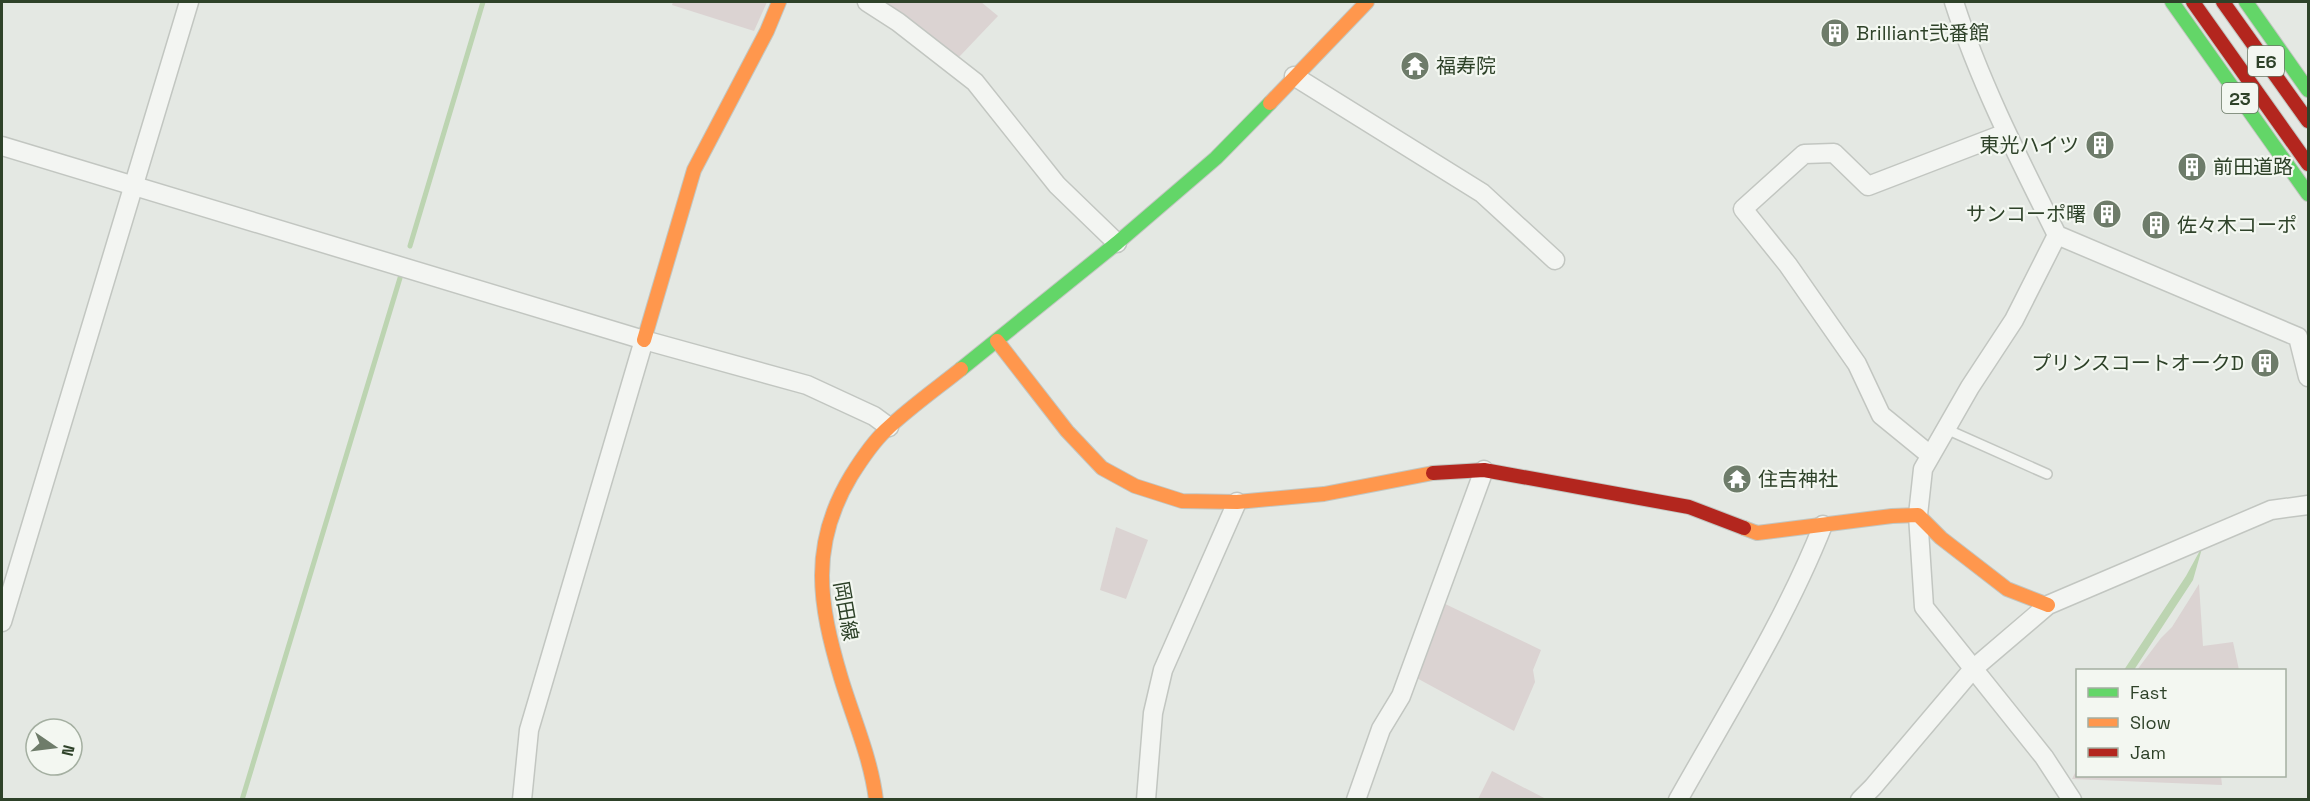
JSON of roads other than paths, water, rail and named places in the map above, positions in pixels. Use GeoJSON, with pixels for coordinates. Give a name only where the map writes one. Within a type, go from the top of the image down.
{"type":"FeatureCollection","features":[{"type":"Feature","properties":{"kind":"main road"},"geometry":{"type":"LineString","coordinates":[[644,340],[694,170],[779,2]]}},
{"type":"Feature","properties":{"kind":"main road","name":"岡田線"},"geometry":{"type":"LineString","coordinates":[[876,800],[827,631],[820,593],[820,552],[830,516],[842,486],[884,432],[1117,243],[1216,158],[1367,2]]}},
{"type":"Feature","properties":{"kind":"main road","name":"23"},"geometry":{"type":"LineString","coordinates":[[2172,2],[2308,194]]}},
{"type":"Feature","properties":{"kind":"main road","name":"E6"},"geometry":{"type":"LineString","coordinates":[[2193,2],[2308,164]]}},
{"type":"Feature","properties":{"kind":"main road","name":"E6"},"geometry":{"type":"LineString","coordinates":[[2223,2],[2308,121]]}},
{"type":"Feature","properties":{"kind":"main road"},"geometry":{"type":"LineString","coordinates":[[2246,2],[2308,90]]}},
{"type":"Feature","properties":{"kind":"main road"},"geometry":{"type":"LineString","coordinates":[[998,341],[1067,431],[1102,468],[1135,486],[1182,501],[1237,502],[1324,494],[1440,472],[1485,470],[1689,507],[1757,533],[1892,516],[1918,515],[1941,538],[2007,589],[2048,605]]}},
{"type":"Feature","properties":{"kind":"street"},"geometry":{"type":"LineString","coordinates":[[2,622],[189,2]]}},
{"type":"Feature","properties":{"kind":"street"},"geometry":{"type":"LineString","coordinates":[[867,2],[898,22],[975,82],[1057,185],[1117,243]]}},
{"type":"Feature","properties":{"kind":"street"},"geometry":{"type":"LineString","coordinates":[[1954,2],[1968,45],[2006,133],[2057,235],[2298,337],[2308,377]]}},
{"type":"Feature","properties":{"kind":"street"},"geometry":{"type":"LineString","coordinates":[[1294,76],[1482,193],[1555,260]]}},
{"type":"Feature","properties":{"kind":"street"},"geometry":{"type":"LineString","coordinates":[[1930,455],[1881,415],[1857,364],[1788,265],[1743,209],[1804,154],[1834,153],[1868,186],[2006,133]]}},
{"type":"Feature","properties":{"kind":"street"},"geometry":{"type":"LineString","coordinates":[[2,146],[644,340],[807,385],[874,416],[884,432]]}},
{"type":"Feature","properties":{"kind":"street"},"geometry":{"type":"LineString","coordinates":[[2057,235],[2014,320],[1923,469],[1918,515],[1924,608],[2044,757],[2072,800]]}},
{"type":"Feature","properties":{"kind":"street"},"geometry":{"type":"LineString","coordinates":[[522,800],[529,730],[644,340]]}},
{"type":"Feature","properties":{"kind":"street"},"geometry":{"type":"LineString","coordinates":[[1356,800],[1381,729],[1401,696],[1485,470]]}},
{"type":"Feature","properties":{"kind":"street"},"geometry":{"type":"LineString","coordinates":[[1146,800],[1153,713],[1163,670],[1237,502]]}},
{"type":"Feature","properties":{"kind":"street"},"geometry":{"type":"LineString","coordinates":[[1872,796],[1973,669],[2048,605],[2271,510],[2308,505]]}},
{"type":"Feature","properties":{"kind":"street"},"geometry":{"type":"LineString","coordinates":[[1678,800],[1765,649],[1811,555],[1823,525]]}},
{"type":"Feature","properties":{"kind":"lane"},"geometry":{"type":"LineString","coordinates":[[1946,429],[2047,474]]}},
{"type":"Feature","properties":{"kind":"waterway"},"geometry":{"type":"LineString","coordinates":[[410,246],[483,2]]}},
{"type":"Feature","properties":{"kind":"waterway"},"geometry":{"type":"LineString","coordinates":[[242,800],[400,278]]}},
{"type":"Feature","properties":{"kind":"place","name":"Brilliant弐番館"},"geometry":{"type":"Point","coordinates":[1835,33]}},
{"type":"Feature","properties":{"kind":"place","name":"福寿院"},"geometry":{"type":"Point","coordinates":[1415,66]}},
{"type":"Feature","properties":{"kind":"place","name":"東光ハイツ"},"geometry":{"type":"Point","coordinates":[2100,145]}},
{"type":"Feature","properties":{"kind":"place","name":"前田道路"},"geometry":{"type":"Point","coordinates":[2192,167]}},
{"type":"Feature","properties":{"kind":"place","name":"サンコーポ曙"},"geometry":{"type":"Point","coordinates":[2107,214]}},
{"type":"Feature","properties":{"kind":"place","name":"佐々木コーポ"},"geometry":{"type":"Point","coordinates":[2156,225]}},
{"type":"Feature","properties":{"kind":"place","name":"プリンスコートオークD"},"geometry":{"type":"Point","coordinates":[2265,363]}},
{"type":"Feature","properties":{"kind":"place","name":"住吉神社"},"geometry":{"type":"Point","coordinates":[1737,479]}}]}
